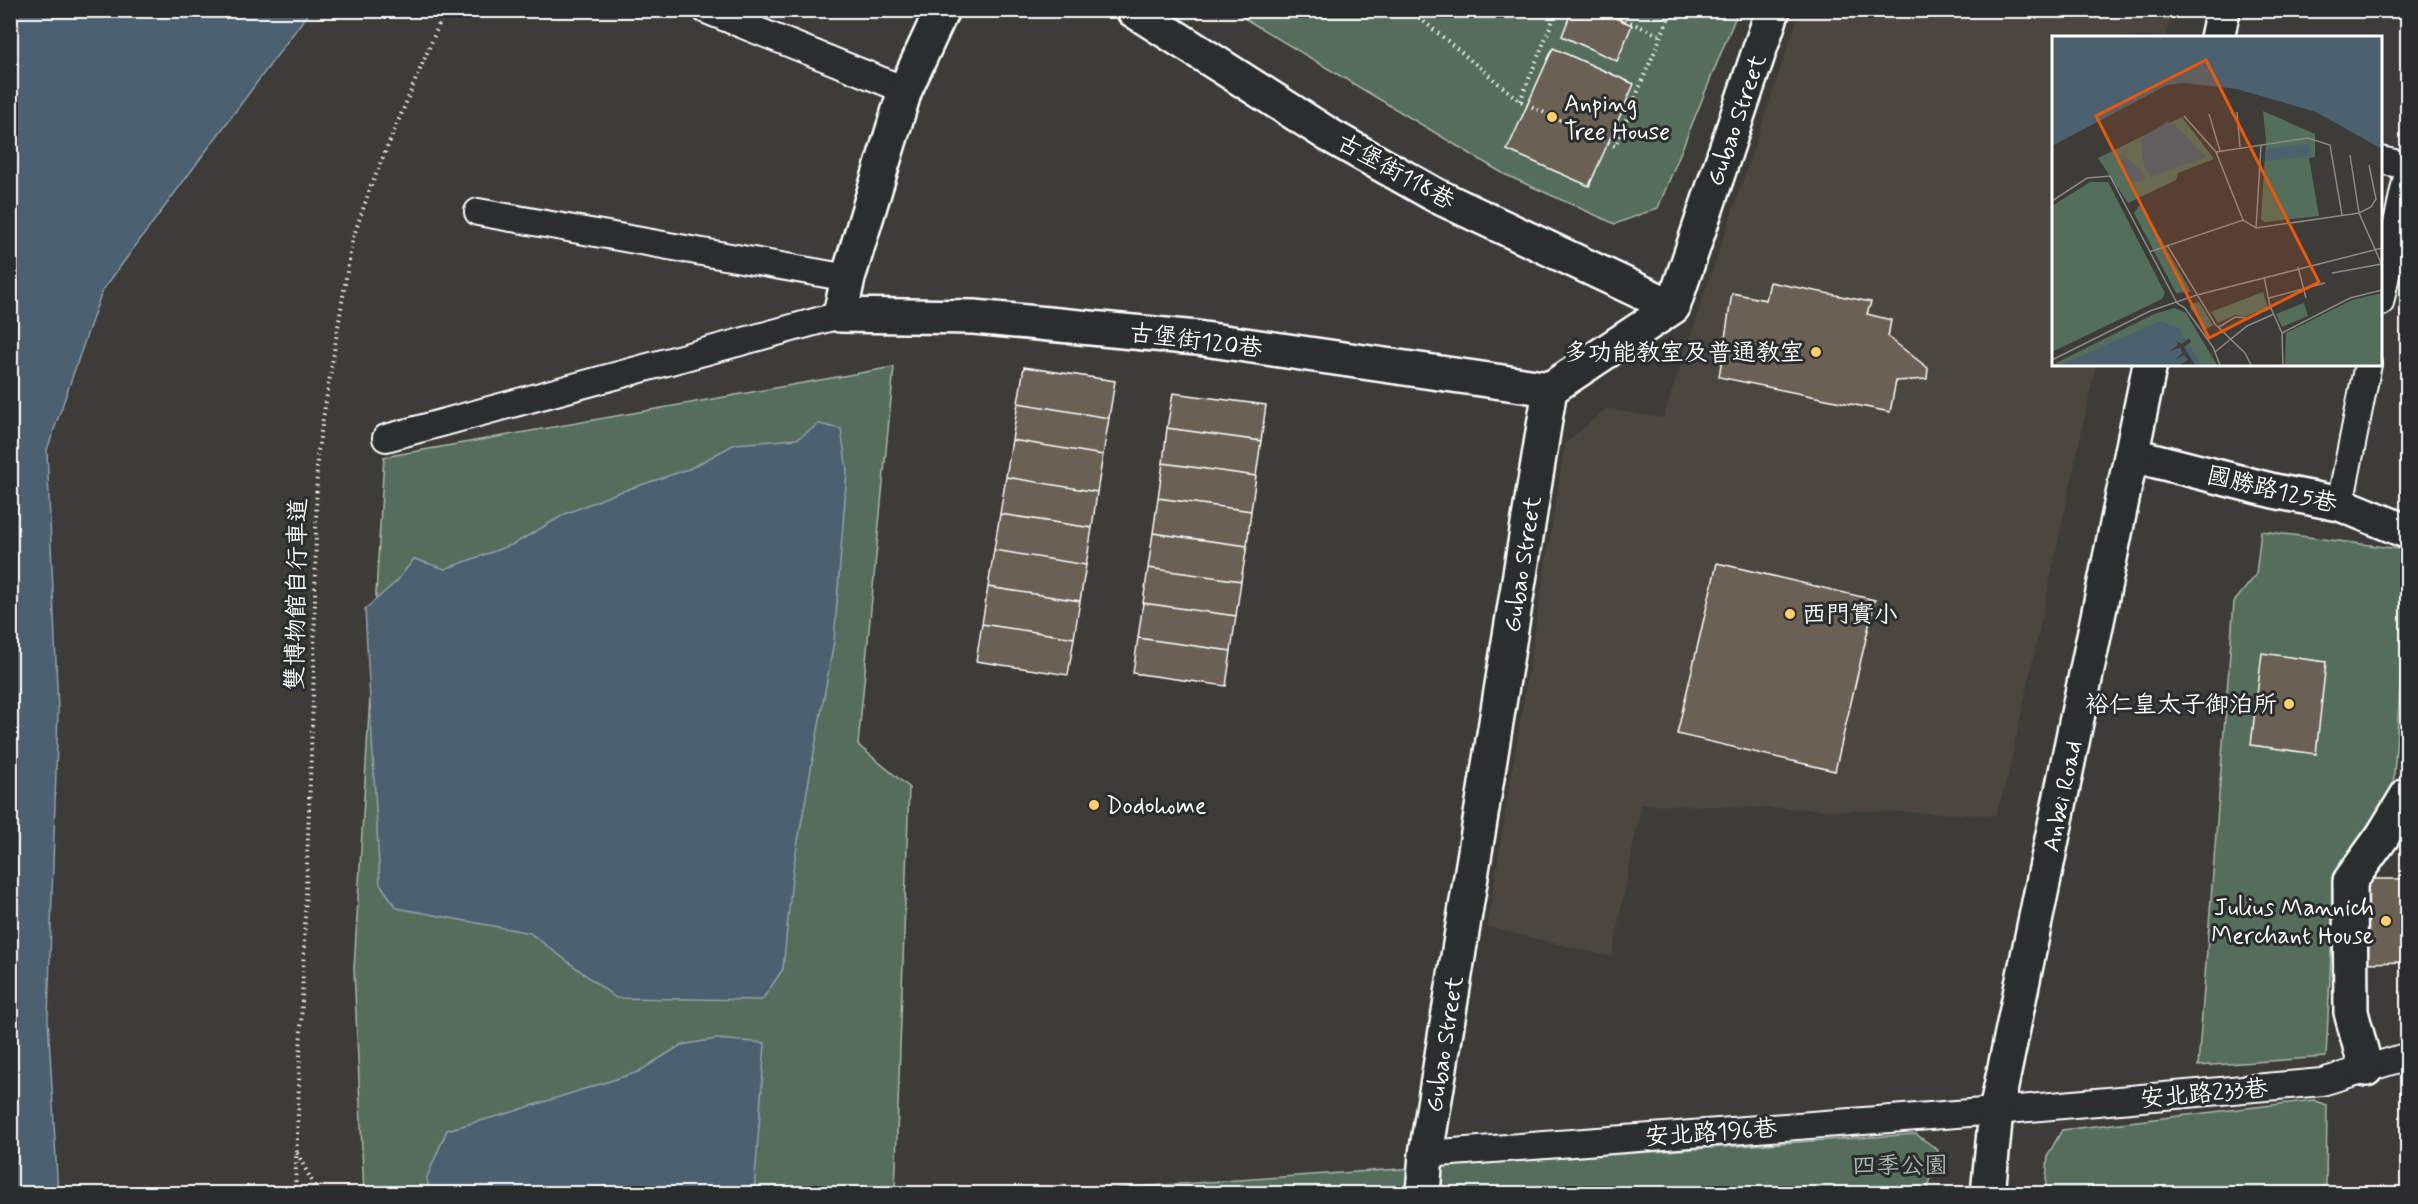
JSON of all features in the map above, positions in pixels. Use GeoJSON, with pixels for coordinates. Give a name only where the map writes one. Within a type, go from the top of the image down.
{"type":"FeatureCollection","features":[{"type":"Feature","properties":{"kind":"street"},"geometry":{"type":"LineString","coordinates":[[840,315],[848,278],[905,90],[942,10]]}},
{"type":"Feature","properties":{"kind":"street","name":"古堡街118巷"},"geometry":{"type":"LineString","coordinates":[[1133,10],[1329,135],[1437,196],[1673,307]]}},
{"type":"Feature","properties":{"kind":"street","name":"Gubao Street"},"geometry":{"type":"LineString","coordinates":[[1673,307],[1773,10]]}},
{"type":"Feature","properties":{"kind":"street"},"geometry":{"type":"LineString","coordinates":[[2217,36],[2223,10]]}},
{"type":"Feature","properties":{"kind":"street"},"geometry":{"type":"LineString","coordinates":[[1550,389],[1673,307]]}},
{"type":"Feature","properties":{"kind":"street","name":"古堡街120巷"},"geometry":{"type":"LineString","coordinates":[[840,315],[974,317],[1197,338],[1550,389]]}},
{"type":"Feature","properties":{"kind":"street","name":"Anbei Road"},"geometry":{"type":"LineString","coordinates":[[1988,1194],[1996,1111],[2150,366]]}},
{"type":"Feature","properties":{"kind":"street","name":"Gubao Street"},"geometry":{"type":"LineString","coordinates":[[1423,1194],[1426,1154],[1550,389]]}},
{"type":"Feature","properties":{"kind":"street","name":"國勝路125巷"},"geometry":{"type":"LineString","coordinates":[[2133,455],[2274,491],[2340,504],[2408,532]]}},
{"type":"Feature","properties":{"kind":"street"},"geometry":{"type":"LineString","coordinates":[[2366,1069],[2351,1012],[2350,881],[2382,837],[2408,794]]}},
{"type":"Feature","properties":{"kind":"lane"},"geometry":{"type":"LineString","coordinates":[[706,10],[905,90]]}},
{"type":"Feature","properties":{"kind":"lane"},"geometry":{"type":"LineString","coordinates":[[2382,160],[2408,166]]}},
{"type":"Feature","properties":{"kind":"lane"},"geometry":{"type":"LineString","coordinates":[[2382,294],[2408,172]]}},
{"type":"Feature","properties":{"kind":"lane"},"geometry":{"type":"LineString","coordinates":[[478,212],[848,278]]}},
{"type":"Feature","properties":{"kind":"lane"},"geometry":{"type":"LineString","coordinates":[[386,438],[840,315]]}},
{"type":"Feature","properties":{"kind":"lane"},"geometry":{"type":"LineString","coordinates":[[2340,504],[2368,366]]}},
{"type":"Feature","properties":{"kind":"lane","name":"安北路233巷"},"geometry":{"type":"LineString","coordinates":[[1996,1111],[2322,1082],[2408,1056]]}},
{"type":"Feature","properties":{"kind":"lane","name":"安北路196巷"},"geometry":{"type":"LineString","coordinates":[[1426,1154],[1996,1111]]}},
{"type":"Feature","properties":{"kind":"path","name":"雙博物館自行車道"},"geometry":{"type":"LineString","coordinates":[[295,1194],[314,670],[317,456],[352,241],[371,186],[445,10]]}},
{"type":"Feature","properties":{"kind":"path"},"geometry":{"type":"LineString","coordinates":[[1410,10],[1520,101],[1616,146],[1672,10]]}},
{"type":"Feature","properties":{"kind":"path"},"geometry":{"type":"LineString","coordinates":[[1520,101],[1557,10]]}},
{"type":"Feature","properties":{"kind":"path"},"geometry":{"type":"LineString","coordinates":[[1603,10],[1661,36]]}},
{"type":"Feature","properties":{"kind":"path"},"geometry":{"type":"LineString","coordinates":[[296,1153],[319,1194]]}},
{"type":"Feature","properties":{"kind":"shaded area","name":"西門實小"},"geometry":{"type":"Polygon","coordinates":[[[1800,11],[2172,11],[2166,36],[2052,36],[2052,366],[2096,366],[2006,784],[1995,815],[1641,804],[1612,957],[1487,927],[1565,444],[1606,409],[1663,418],[1800,11]]]}},
{"type":"Feature","properties":{"kind":"green space","name":"Anping Tree House"},"geometry":{"type":"Polygon","coordinates":[[[1232,11],[1738,11],[1658,208],[1615,224],[1504,174],[1232,11]]]}},
{"type":"Feature","properties":{"kind":"green space"},"geometry":{"type":"Polygon","coordinates":[[[894,367],[858,745],[909,787],[895,1193],[364,1194],[354,969],[384,457],[894,367]]]}},
{"type":"Feature","properties":{"kind":"green space"},"geometry":{"type":"Polygon","coordinates":[[[2261,531],[2407,550],[2407,593],[2392,802],[2371,820],[2335,874],[2326,1057],[2198,1066],[2234,602],[2256,575],[2261,531]]]}},
{"type":"Feature","properties":{"kind":"green space"},"geometry":{"type":"Polygon","coordinates":[[[2314,1100],[2327,1105],[2326,1185],[2313,1193],[2045,1193],[2048,1155],[2062,1130],[2314,1100]]]}},
{"type":"Feature","properties":{"kind":"green space","name":"四季公園"},"geometry":{"type":"Polygon","coordinates":[[[1916,1134],[1938,1150],[1927,1193],[1032,1194],[1916,1134]]]}},
{"type":"Feature","properties":{"kind":"water"},"geometry":{"type":"Polygon","coordinates":[[[10,11],[310,11],[102,291],[47,450],[58,710],[48,1018],[58,1194],[10,1193],[10,11]]]}},
{"type":"Feature","properties":{"kind":"water"},"geometry":{"type":"Polygon","coordinates":[[[819,424],[841,429],[847,471],[834,641],[793,869],[783,969],[762,1000],[616,998],[530,933],[397,908],[380,884],[365,609],[397,581],[414,559],[445,569],[514,544],[565,514],[614,494],[689,469],[735,444],[797,439],[819,424]]]}},
{"type":"Feature","properties":{"kind":"water"},"geometry":{"type":"Polygon","coordinates":[[[716,1039],[765,1043],[754,1193],[429,1193],[427,1177],[447,1130],[638,1072],[681,1045],[716,1039]]]}},
{"type":"Feature","properties":{"kind":"building"},"geometry":{"type":"Polygon","coordinates":[[[1572,10],[1596,10],[1632,25],[1617,61],[1562,36],[1572,10]]]}},
{"type":"Feature","properties":{"kind":"building"},"geometry":{"type":"Polygon","coordinates":[[[1553,48],[1634,84],[1589,186],[1507,150],[1553,48]]]}},
{"type":"Feature","properties":{"kind":"building","name":"多功能教室及普通教室"},"geometry":{"type":"Polygon","coordinates":[[[1770,282],[1871,302],[1867,314],[1891,320],[1888,337],[1928,368],[1927,379],[1896,381],[1890,412],[1719,377],[1732,293],[1766,300],[1770,282]]]}},
{"type":"Feature","properties":{"kind":"building"},"geometry":{"type":"Polygon","coordinates":[[[1024,367],[1115,381],[1109,418],[1018,403],[1024,367]]]}},
{"type":"Feature","properties":{"kind":"building"},"geometry":{"type":"Polygon","coordinates":[[[1173,393],[1266,405],[1261,441],[1167,428],[1173,393]]]}},
{"type":"Feature","properties":{"kind":"building"},"geometry":{"type":"Polygon","coordinates":[[[1018,403],[1109,418],[1103,455],[1012,440],[1018,403]]]}},
{"type":"Feature","properties":{"kind":"building"},"geometry":{"type":"Polygon","coordinates":[[[1167,428],[1261,441],[1256,476],[1163,463],[1167,428]]]}},
{"type":"Feature","properties":{"kind":"building"},"geometry":{"type":"Polygon","coordinates":[[[1012,440],[1103,455],[1097,492],[1006,477],[1012,440]]]}},
{"type":"Feature","properties":{"kind":"building"},"geometry":{"type":"Polygon","coordinates":[[[1163,463],[1256,476],[1251,511],[1158,498],[1163,463]]]}},
{"type":"Feature","properties":{"kind":"building"},"geometry":{"type":"Polygon","coordinates":[[[1006,477],[1097,492],[1092,528],[1000,514],[1006,477]]]}},
{"type":"Feature","properties":{"kind":"building"},"geometry":{"type":"Polygon","coordinates":[[[1158,498],[1251,511],[1247,546],[1153,533],[1158,498]]]}},
{"type":"Feature","properties":{"kind":"building"},"geometry":{"type":"Polygon","coordinates":[[[1000,514],[1092,528],[1086,565],[994,550],[1000,514]]]}},
{"type":"Feature","properties":{"kind":"building"},"geometry":{"type":"Polygon","coordinates":[[[1153,533],[1247,546],[1241,581],[1148,568],[1153,533]]]}},
{"type":"Feature","properties":{"kind":"building"},"geometry":{"type":"Polygon","coordinates":[[[994,550],[1086,565],[1080,601],[988,587],[994,550]]]}},
{"type":"Feature","properties":{"kind":"building"},"geometry":{"type":"Polygon","coordinates":[[[1717,563],[1875,600],[1835,771],[1677,734],[1717,563]]]}},
{"type":"Feature","properties":{"kind":"building"},"geometry":{"type":"Polygon","coordinates":[[[1148,568],[1241,581],[1236,616],[1143,603],[1148,568]]]}},
{"type":"Feature","properties":{"kind":"building"},"geometry":{"type":"Polygon","coordinates":[[[988,587],[1080,601],[1074,638],[982,624],[988,587]]]}},
{"type":"Feature","properties":{"kind":"building"},"geometry":{"type":"Polygon","coordinates":[[[1143,603],[1236,616],[1231,651],[1138,638],[1143,603]]]}},
{"type":"Feature","properties":{"kind":"building"},"geometry":{"type":"Polygon","coordinates":[[[982,624],[1074,638],[1068,675],[976,661],[982,624]]]}},
{"type":"Feature","properties":{"kind":"building"},"geometry":{"type":"Polygon","coordinates":[[[1138,638],[1231,651],[1226,686],[1133,673],[1138,638]]]}},
{"type":"Feature","properties":{"kind":"building","name":"裕仁皇太子御泊所"},"geometry":{"type":"Polygon","coordinates":[[[2262,653],[2326,662],[2316,754],[2251,745],[2262,653]]]}},
{"type":"Feature","properties":{"kind":"building","name":"Julius Mannich Merchant House"},"geometry":{"type":"Polygon","coordinates":[[[2365,879],[2408,879],[2408,962],[2365,963],[2365,879]]]}},
{"type":"Feature","properties":{"kind":"place","name":"Anping Tree House"},"geometry":{"type":"Point","coordinates":[1552,117]}},
{"type":"Feature","properties":{"kind":"place","name":"多功能教室及普通教室"},"geometry":{"type":"Point","coordinates":[1816,352]}},
{"type":"Feature","properties":{"kind":"place","name":"西門實小"},"geometry":{"type":"Point","coordinates":[1790,614]}},
{"type":"Feature","properties":{"kind":"place","name":"裕仁皇太子御泊所"},"geometry":{"type":"Point","coordinates":[2289,704]}},
{"type":"Feature","properties":{"kind":"place","name":"Dodohome"},"geometry":{"type":"Point","coordinates":[1094,805]}},
{"type":"Feature","properties":{"kind":"place","name":"Julius Mannich Merchant House"},"geometry":{"type":"Point","coordinates":[2386,921]}}]}
